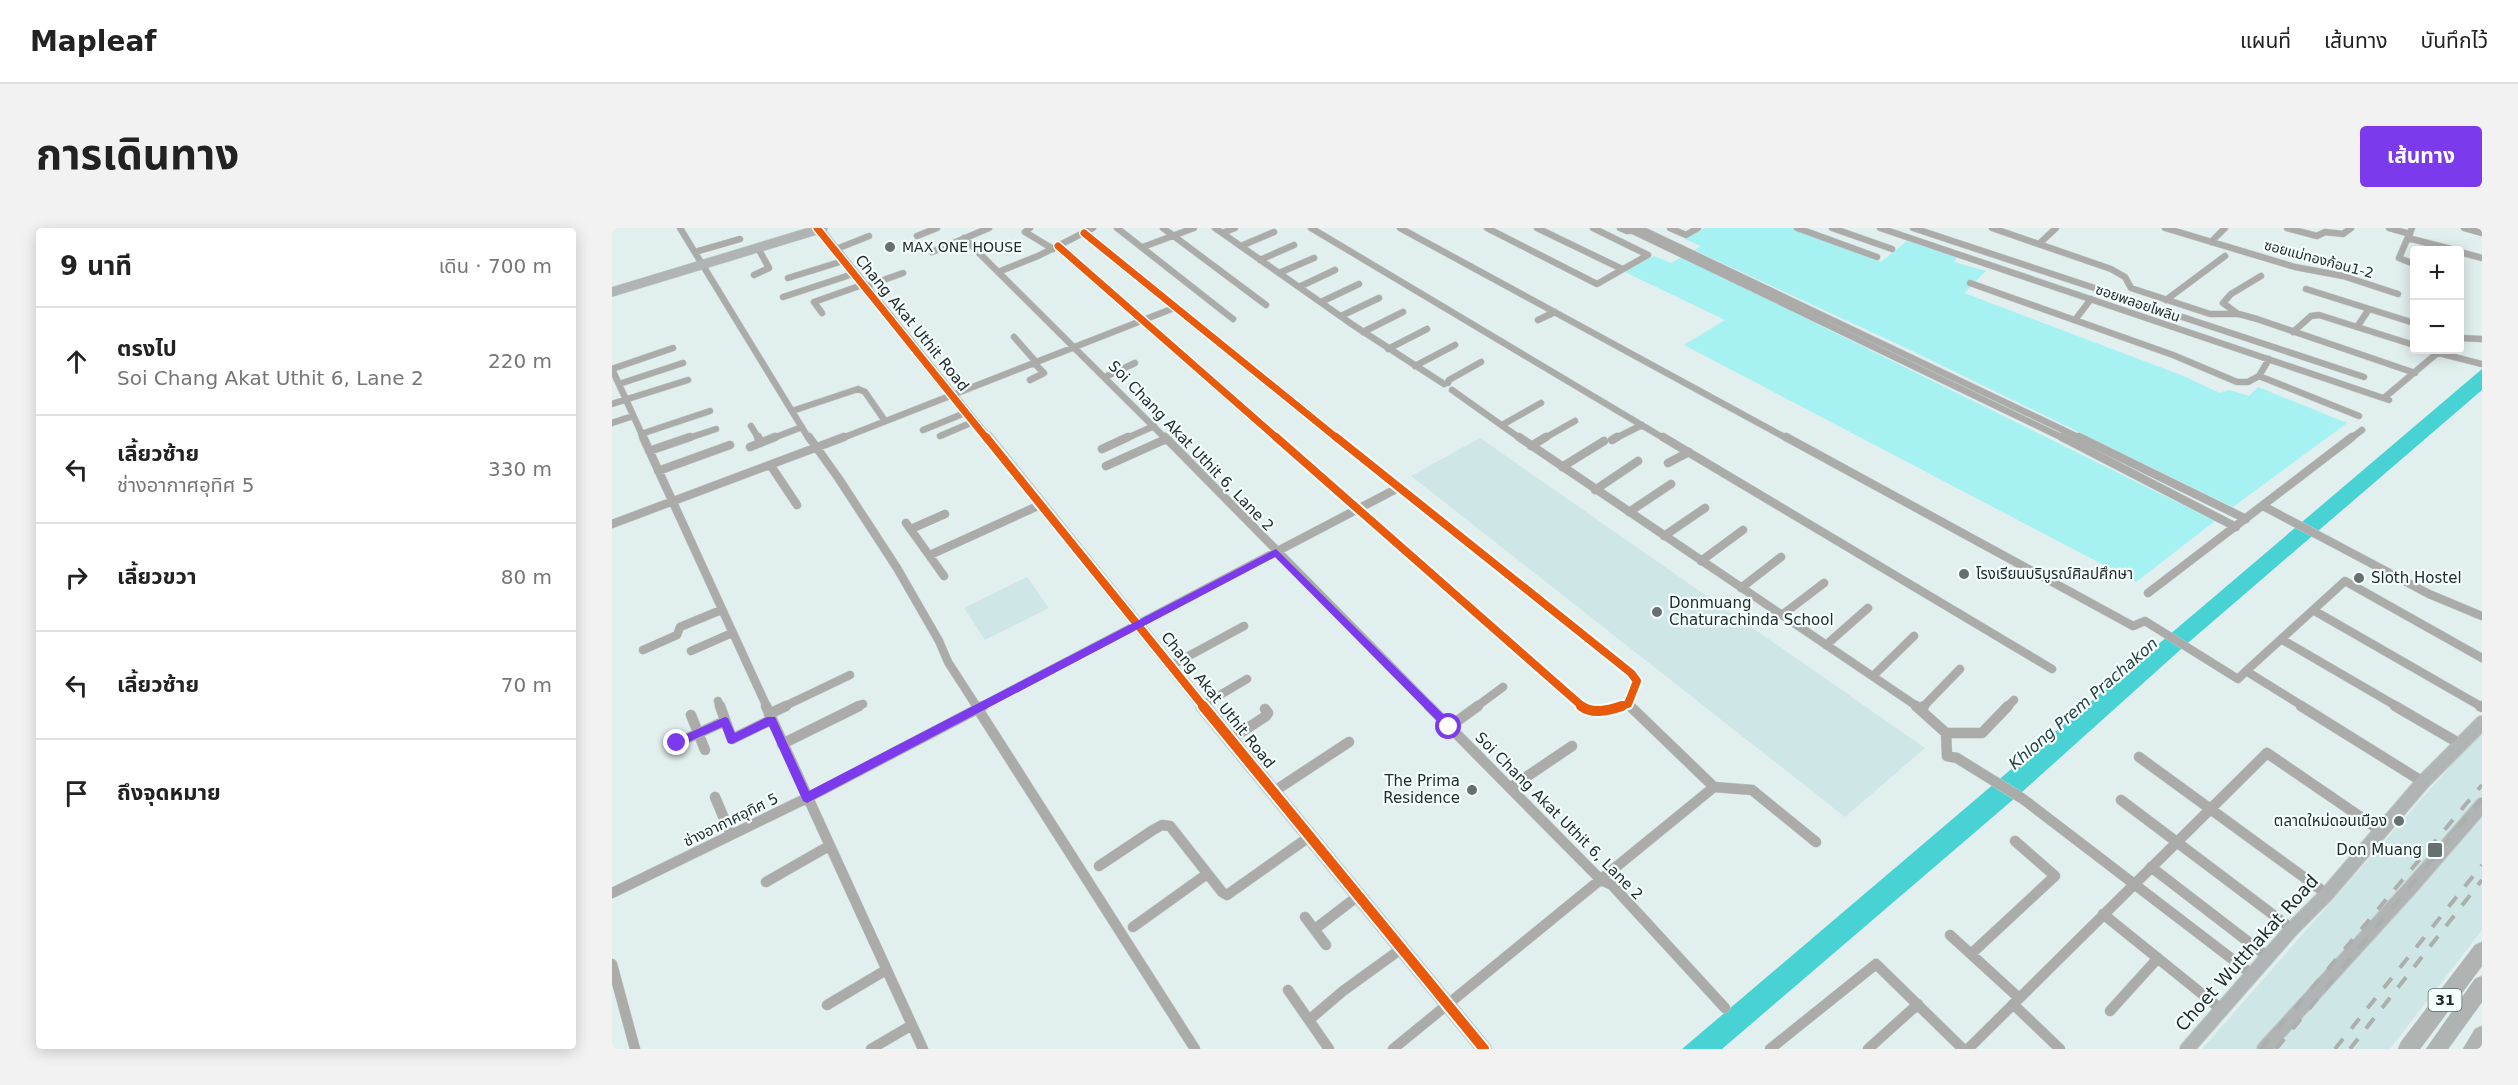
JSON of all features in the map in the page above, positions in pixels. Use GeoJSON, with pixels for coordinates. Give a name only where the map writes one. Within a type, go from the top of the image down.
{"type":"FeatureCollection","features":[{"type":"Feature","properties":{"kind":"highway","name":"31"},"geometry":{"type":"LineString","coordinates":[[2408,1049],[2482,951]]}},
{"type":"Feature","properties":{"kind":"highway","name":"31"},"geometry":{"type":"LineString","coordinates":[[2436,1049],[2482,986]]}},
{"type":"Feature","properties":{"kind":"highway"},"geometry":{"type":"LineString","coordinates":[[2473,1049],[2482,1036]]}},
{"type":"Feature","properties":{"kind":"street"},"geometry":{"type":"LineString","coordinates":[[680,228],[814,448],[838,479],[897,568],[939,641],[948,662],[1195,1049]]}},
{"type":"Feature","properties":{"kind":"street"},"geometry":{"type":"LineString","coordinates":[[612,292],[820,228]]}},
{"type":"Feature","properties":{"kind":"street","name":"Chang Akat Uthit Road"},"geometry":{"type":"LineString","coordinates":[[820,228],[834,250],[951,396],[1484,1049]]}},
{"type":"Feature","properties":{"kind":"street"},"geometry":{"type":"LineString","coordinates":[[917,236],[937,228]]}},
{"type":"Feature","properties":{"kind":"street"},"geometry":{"type":"LineString","coordinates":[[932,252],[989,228]]}},
{"type":"Feature","properties":{"kind":"street"},"geometry":{"type":"LineString","coordinates":[[1030,228],[1025,232],[1055,248],[1143,320],[1586,709],[1606,711],[1628,704],[1637,681],[1631,673],[1174,308],[1084,233]]}},
{"type":"Feature","properties":{"kind":"street"},"geometry":{"type":"LineString","coordinates":[[998,272],[1055,248],[1093,228]]}},
{"type":"Feature","properties":{"kind":"street"},"geometry":{"type":"LineString","coordinates":[[1117,228],[1233,319]]}},
{"type":"Feature","properties":{"kind":"street"},"geometry":{"type":"LineString","coordinates":[[1163,228],[1266,305]]}},
{"type":"Feature","properties":{"kind":"street"},"geometry":{"type":"LineString","coordinates":[[1143,247],[1194,228]]}},
{"type":"Feature","properties":{"kind":"street"},"geometry":{"type":"LineString","coordinates":[[1215,228],[1363,332],[1448,386],[1595,490],[1921,709],[1946,734],[1947,756],[1957,758],[2023,799],[2253,975]]}},
{"type":"Feature","properties":{"kind":"street"},"geometry":{"type":"LineString","coordinates":[[1222,233],[1235,228]]}},
{"type":"Feature","properties":{"kind":"street"},"geometry":{"type":"LineString","coordinates":[[1311,228],[2052,669]]}},
{"type":"Feature","properties":{"kind":"street"},"geometry":{"type":"LineString","coordinates":[[1400,228],[1531,296],[1555,312],[2133,626],[2145,621],[2238,679],[2346,581],[2482,658]]}},
{"type":"Feature","properties":{"kind":"street"},"geometry":{"type":"LineString","coordinates":[[1487,228],[1596,284],[1648,255],[1593,228]]}},
{"type":"Feature","properties":{"kind":"street"},"geometry":{"type":"LineString","coordinates":[[1537,228],[1622,269]]}},
{"type":"Feature","properties":{"kind":"street"},"geometry":{"type":"LineString","coordinates":[[1670,228],[1686,235],[1698,228]]}},
{"type":"Feature","properties":{"kind":"street"},"geometry":{"type":"LineString","coordinates":[[1797,228],[1877,257]]}},
{"type":"Feature","properties":{"kind":"street"},"geometry":{"type":"LineString","coordinates":[[1832,228],[1845,230],[1892,249]]}},
{"type":"Feature","properties":{"kind":"street","name":"ซอยพลอยไพลิน"},"geometry":{"type":"LineString","coordinates":[[1880,228],[2387,399],[2415,373]]}},
{"type":"Feature","properties":{"kind":"street"},"geometry":{"type":"LineString","coordinates":[[1913,228],[2364,377]]}},
{"type":"Feature","properties":{"kind":"street"},"geometry":{"type":"LineString","coordinates":[[1994,228],[2122,273],[2131,288],[2217,316],[2239,314]]}},
{"type":"Feature","properties":{"kind":"street"},"geometry":{"type":"LineString","coordinates":[[2040,243],[2056,228]]}},
{"type":"Feature","properties":{"kind":"street","name":"ซอยแม่ทองก้อน1-2"},"geometry":{"type":"LineString","coordinates":[[2165,228],[2304,270],[2343,276],[2398,294]]}},
{"type":"Feature","properties":{"kind":"street"},"geometry":{"type":"LineString","coordinates":[[2211,242],[2225,228]]}},
{"type":"Feature","properties":{"kind":"street"},"geometry":{"type":"LineString","coordinates":[[2287,228],[2317,236],[2325,232],[2343,234],[2350,228]]}},
{"type":"Feature","properties":{"kind":"street"},"geometry":{"type":"LineString","coordinates":[[2389,228],[2444,246]]}},
{"type":"Feature","properties":{"kind":"street"},"geometry":{"type":"LineString","coordinates":[[2464,228],[2482,233]]}},
{"type":"Feature","properties":{"kind":"street"},"geometry":{"type":"LineString","coordinates":[[1611,237],[1622,229],[1637,229],[2246,519]]}},
{"type":"Feature","properties":{"kind":"street"},"geometry":{"type":"LineString","coordinates":[[1831,241],[1845,230]]}},
{"type":"Feature","properties":{"kind":"street"},"geometry":{"type":"LineString","coordinates":[[1240,246],[1274,232]]}},
{"type":"Feature","properties":{"kind":"street"},"geometry":{"type":"LineString","coordinates":[[2410,233],[2399,258],[2410,262]]}},
{"type":"Feature","properties":{"kind":"street"},"geometry":{"type":"LineString","coordinates":[[834,250],[869,236]]}},
{"type":"Feature","properties":{"kind":"street","name":"Soi Chang Akat Uthit 6, Lane 2"},"geometry":{"type":"LineString","coordinates":[[964,238],[1073,348],[1106,377],[1601,880],[1612,885],[1725,1008]]}},
{"type":"Feature","properties":{"kind":"street"},"geometry":{"type":"LineString","coordinates":[[695,252],[740,239]]}},
{"type":"Feature","properties":{"kind":"street"},"geometry":{"type":"LineString","coordinates":[[1260,260],[1294,245]]}},
{"type":"Feature","properties":{"kind":"street"},"geometry":{"type":"LineString","coordinates":[[754,275],[770,268],[758,248]]}},
{"type":"Feature","properties":{"kind":"street"},"geometry":{"type":"LineString","coordinates":[[2464,253],[2482,258]]}},
{"type":"Feature","properties":{"kind":"street"},"geometry":{"type":"LineString","coordinates":[[2166,300],[2225,256]]}},
{"type":"Feature","properties":{"kind":"street"},"geometry":{"type":"LineString","coordinates":[[1279,273],[1314,258]]}},
{"type":"Feature","properties":{"kind":"street"},"geometry":{"type":"LineString","coordinates":[[788,278],[843,261]]}},
{"type":"Feature","properties":{"kind":"street"},"geometry":{"type":"LineString","coordinates":[[1299,287],[1335,270]]}},
{"type":"Feature","properties":{"kind":"street"},"geometry":{"type":"LineString","coordinates":[[822,313],[814,302],[903,273]]}},
{"type":"Feature","properties":{"kind":"street"},"geometry":{"type":"LineString","coordinates":[[783,297],[853,274]]}},
{"type":"Feature","properties":{"kind":"street"},"geometry":{"type":"LineString","coordinates":[[2261,276],[2231,294],[2223,303],[2226,307],[2239,314],[2415,373],[2436,354]]}},
{"type":"Feature","properties":{"kind":"street"},"geometry":{"type":"LineString","coordinates":[[1321,302],[1359,284]]}},
{"type":"Feature","properties":{"kind":"street"},"geometry":{"type":"LineString","coordinates":[[1970,284],[2173,355],[2237,382],[2248,382],[2259,376],[2269,359]]}},
{"type":"Feature","properties":{"kind":"street"},"geometry":{"type":"LineString","coordinates":[[2120,296],[2131,288]]}},
{"type":"Feature","properties":{"kind":"street"},"geometry":{"type":"LineString","coordinates":[[2306,288],[2410,321]]}},
{"type":"Feature","properties":{"kind":"street"},"geometry":{"type":"LineString","coordinates":[[1341,316],[1379,298]]}},
{"type":"Feature","properties":{"kind":"street"},"geometry":{"type":"LineString","coordinates":[[2075,320],[2091,299]]}},
{"type":"Feature","properties":{"kind":"street"},"geometry":{"type":"LineString","coordinates":[[612,524],[771,466],[1174,308]]}},
{"type":"Feature","properties":{"kind":"street"},"geometry":{"type":"LineString","coordinates":[[2357,327],[2369,309]]}},
{"type":"Feature","properties":{"kind":"street"},"geometry":{"type":"LineString","coordinates":[[1363,332],[1403,312]]}},
{"type":"Feature","properties":{"kind":"street"},"geometry":{"type":"LineString","coordinates":[[1538,320],[1555,312]]}},
{"type":"Feature","properties":{"kind":"street"},"geometry":{"type":"LineString","coordinates":[[2293,332],[2315,315],[2410,343]]}},
{"type":"Feature","properties":{"kind":"street"},"geometry":{"type":"LineString","coordinates":[[1388,349],[1427,329]]}},
{"type":"Feature","properties":{"kind":"street"},"geometry":{"type":"LineString","coordinates":[[1014,337],[1044,373],[1030,380]]}},
{"type":"Feature","properties":{"kind":"street"},"geometry":{"type":"LineString","coordinates":[[2464,338],[2482,339]]}},
{"type":"Feature","properties":{"kind":"street"},"geometry":{"type":"LineString","coordinates":[[2241,350],[2250,340]]}},
{"type":"Feature","properties":{"kind":"street"},"geometry":{"type":"LineString","coordinates":[[1415,366],[1455,345]]}},
{"type":"Feature","properties":{"kind":"street"},"geometry":{"type":"LineString","coordinates":[[673,348],[612,369],[923,1049]]}},
{"type":"Feature","properties":{"kind":"street"},"geometry":{"type":"LineString","coordinates":[[2449,354],[2482,364]]}},
{"type":"Feature","properties":{"kind":"street"},"geometry":{"type":"LineString","coordinates":[[1448,386],[1449,380],[1480,362]]}},
{"type":"Feature","properties":{"kind":"street"},"geometry":{"type":"LineString","coordinates":[[619,384],[683,363]]}},
{"type":"Feature","properties":{"kind":"street"},"geometry":{"type":"LineString","coordinates":[[1106,377],[1135,363]]}},
{"type":"Feature","properties":{"kind":"street"},"geometry":{"type":"LineString","coordinates":[[2259,376],[2359,416]]}},
{"type":"Feature","properties":{"kind":"street"},"geometry":{"type":"LineString","coordinates":[[612,404],[688,380]]}},
{"type":"Feature","properties":{"kind":"street"},"geometry":{"type":"LineString","coordinates":[[792,411],[858,389],[865,392],[885,421]]}},
{"type":"Feature","properties":{"kind":"street"},"geometry":{"type":"LineString","coordinates":[[1502,425],[1541,403]]}},
{"type":"Feature","properties":{"kind":"street"},"geometry":{"type":"LineString","coordinates":[[641,434],[710,411]]}},
{"type":"Feature","properties":{"kind":"street"},"geometry":{"type":"LineString","coordinates":[[612,423],[633,416]]}},
{"type":"Feature","properties":{"kind":"street"},"geometry":{"type":"LineString","coordinates":[[923,430],[969,418]]}},
{"type":"Feature","properties":{"kind":"street"},"geometry":{"type":"LineString","coordinates":[[940,436],[969,418]]}},
{"type":"Feature","properties":{"kind":"street"},"geometry":{"type":"LineString","coordinates":[[1531,446],[1575,421]]}},
{"type":"Feature","properties":{"kind":"street"},"geometry":{"type":"LineString","coordinates":[[1562,467],[1608,440],[1642,425]]}},
{"type":"Feature","properties":{"kind":"street"},"geometry":{"type":"LineString","coordinates":[[751,426],[761,443]]}},
{"type":"Feature","properties":{"kind":"street"},"geometry":{"type":"LineString","coordinates":[[1102,449],[1154,426]]}},
{"type":"Feature","properties":{"kind":"street"},"geometry":{"type":"LineString","coordinates":[[750,447],[802,427]]}},
{"type":"Feature","properties":{"kind":"street"},"geometry":{"type":"LineString","coordinates":[[649,451],[716,429]]}},
{"type":"Feature","properties":{"kind":"street"},"geometry":{"type":"LineString","coordinates":[[2148,593],[2362,430]]}},
{"type":"Feature","properties":{"kind":"street"},"geometry":{"type":"LineString","coordinates":[[2065,434],[2236,527]]}},
{"type":"Feature","properties":{"kind":"street"},"geometry":{"type":"LineString","coordinates":[[1107,466],[1166,439]]}},
{"type":"Feature","properties":{"kind":"street"},"geometry":{"type":"LineString","coordinates":[[658,471],[730,445]]}},
{"type":"Feature","properties":{"kind":"street"},"geometry":{"type":"LineString","coordinates":[[1668,463],[1689,452]]}},
{"type":"Feature","properties":{"kind":"street"},"geometry":{"type":"LineString","coordinates":[[1595,490],[1638,461]]}},
{"type":"Feature","properties":{"kind":"street"},"geometry":{"type":"LineString","coordinates":[[771,466],[797,506]]}},
{"type":"Feature","properties":{"kind":"street"},"geometry":{"type":"LineString","coordinates":[[1629,512],[1671,484]]}},
{"type":"Feature","properties":{"kind":"street","name":"ช่างอากาศอุทิศ 5"},"geometry":{"type":"LineString","coordinates":[[612,893],[807,798],[1398,488]]}},
{"type":"Feature","properties":{"kind":"street"},"geometry":{"type":"LineString","coordinates":[[930,555],[1040,505]]}},
{"type":"Feature","properties":{"kind":"street"},"geometry":{"type":"LineString","coordinates":[[2263,506],[2429,594],[2482,616]]}},
{"type":"Feature","properties":{"kind":"street"},"geometry":{"type":"LineString","coordinates":[[1664,536],[1705,508]]}},
{"type":"Feature","properties":{"kind":"street"},"geometry":{"type":"LineString","coordinates":[[944,576],[909,526],[945,514]]}},
{"type":"Feature","properties":{"kind":"street"},"geometry":{"type":"LineString","coordinates":[[1701,561],[1743,530]]}},
{"type":"Feature","properties":{"kind":"street"},"geometry":{"type":"LineString","coordinates":[[1741,588],[1781,556]]}},
{"type":"Feature","properties":{"kind":"street"},"geometry":{"type":"LineString","coordinates":[[1782,615],[1824,583]]}},
{"type":"Feature","properties":{"kind":"street"},"geometry":{"type":"LineString","coordinates":[[1826,645],[1868,608]]}},
{"type":"Feature","properties":{"kind":"street"},"geometry":{"type":"LineString","coordinates":[[643,650],[677,635],[680,627],[721,610]]}},
{"type":"Feature","properties":{"kind":"street"},"geometry":{"type":"LineString","coordinates":[[2313,610],[2482,707]]}},
{"type":"Feature","properties":{"kind":"street"},"geometry":{"type":"LineString","coordinates":[[1172,665],[1244,626]]}},
{"type":"Feature","properties":{"kind":"street"},"geometry":{"type":"LineString","coordinates":[[691,651],[732,633]]}},
{"type":"Feature","properties":{"kind":"street"},"geometry":{"type":"LineString","coordinates":[[1872,676],[1914,636]]}},
{"type":"Feature","properties":{"kind":"street"},"geometry":{"type":"LineString","coordinates":[[2281,639],[2462,745]]}},
{"type":"Feature","properties":{"kind":"street"},"geometry":{"type":"LineString","coordinates":[[1921,709],[1960,669]]}},
{"type":"Feature","properties":{"kind":"street"},"geometry":{"type":"LineString","coordinates":[[2246,671],[2423,782]]}},
{"type":"Feature","properties":{"kind":"street"},"geometry":{"type":"LineString","coordinates":[[718,701],[732,740],[770,717],[850,675]]}},
{"type":"Feature","properties":{"kind":"street"},"geometry":{"type":"LineString","coordinates":[[1203,705],[1247,679]]}},
{"type":"Feature","properties":{"kind":"street"},"geometry":{"type":"LineString","coordinates":[[1449,727],[1503,687]]}},
{"type":"Feature","properties":{"kind":"street"},"geometry":{"type":"LineString","coordinates":[[1946,734],[1983,733],[2014,700]]}},
{"type":"Feature","properties":{"kind":"street"},"geometry":{"type":"LineString","coordinates":[[782,744],[863,704]]}},
{"type":"Feature","properties":{"kind":"street"},"geometry":{"type":"LineString","coordinates":[[1628,704],[1714,787],[1752,790],[1816,843]]}},
{"type":"Feature","properties":{"kind":"street"},"geometry":{"type":"LineString","coordinates":[[1231,739],[1266,716],[1268,713],[1265,709]]}},
{"type":"Feature","properties":{"kind":"street"},"geometry":{"type":"LineString","coordinates":[[691,715],[705,750]]}},
{"type":"Feature","properties":{"kind":"street"},"geometry":{"type":"LineString","coordinates":[[677,743],[725,721]]}},
{"type":"Feature","properties":{"kind":"street","name":"Choet Wutthakat Road"},"geometry":{"type":"LineString","coordinates":[[2187,1049],[2292,929],[2327,894],[2423,782],[2482,723]]}},
{"type":"Feature","properties":{"kind":"street"},"geometry":{"type":"LineString","coordinates":[[1273,792],[1349,742]]}},
{"type":"Feature","properties":{"kind":"street"},"geometry":{"type":"LineString","coordinates":[[1510,788],[1572,746]]}},
{"type":"Feature","properties":{"kind":"street"},"geometry":{"type":"LineString","coordinates":[[1968,1049],[2266,753],[2381,831]]}},
{"type":"Feature","properties":{"kind":"street"},"geometry":{"type":"LineString","coordinates":[[2139,757],[2327,894]]}},
{"type":"Feature","properties":{"kind":"street"},"geometry":{"type":"LineString","coordinates":[[1393,1049],[1714,787]]}},
{"type":"Feature","properties":{"kind":"street"},"geometry":{"type":"LineString","coordinates":[[715,797],[731,835]]}},
{"type":"Feature","properties":{"kind":"street"},"geometry":{"type":"LineString","coordinates":[[2121,800],[2292,929]]}},
{"type":"Feature","properties":{"kind":"street"},"geometry":{"type":"LineString","coordinates":[[2264,1049],[2413,885],[2482,805]]}},
{"type":"Feature","properties":{"kind":"street"},"geometry":{"type":"LineString","coordinates":[[1099,866],[1162,825],[1170,826],[1222,892],[1227,895],[1309,837]]}},
{"type":"Feature","properties":{"kind":"street"},"geometry":{"type":"LineString","coordinates":[[1971,954],[2054,878],[2052,871],[2015,841]]}},
{"type":"Feature","properties":{"kind":"street"},"geometry":{"type":"LineString","coordinates":[[766,882],[829,846]]}},
{"type":"Feature","properties":{"kind":"street"},"geometry":{"type":"LineString","coordinates":[[2151,867],[2268,957]]}},
{"type":"Feature","properties":{"kind":"street"},"geometry":{"type":"LineString","coordinates":[[1132,927],[1207,873]]}},
{"type":"Feature","properties":{"kind":"street"},"geometry":{"type":"LineString","coordinates":[[1316,929],[1358,896]]}},
{"type":"Feature","properties":{"kind":"street"},"geometry":{"type":"LineString","coordinates":[[2103,914],[2222,1010]]}},
{"type":"Feature","properties":{"kind":"street"},"geometry":{"type":"LineString","coordinates":[[1305,917],[1326,945]]}},
{"type":"Feature","properties":{"kind":"street"},"geometry":{"type":"LineString","coordinates":[[1950,935],[1971,954],[2060,1049]]}},
{"type":"Feature","properties":{"kind":"street"},"geometry":{"type":"LineString","coordinates":[[1309,1020],[1343,991],[1401,949]]}},
{"type":"Feature","properties":{"kind":"street"},"geometry":{"type":"LineString","coordinates":[[2110,1011],[2158,958]]}},
{"type":"Feature","properties":{"kind":"street"},"geometry":{"type":"LineString","coordinates":[[612,964],[635,1049]]}},
{"type":"Feature","properties":{"kind":"street"},"geometry":{"type":"LineString","coordinates":[[1770,1049],[1876,964],[1963,1049]]}},
{"type":"Feature","properties":{"kind":"street"},"geometry":{"type":"LineString","coordinates":[[827,1005],[886,970]]}},
{"type":"Feature","properties":{"kind":"street"},"geometry":{"type":"LineString","coordinates":[[1288,990],[1329,1049]]}},
{"type":"Feature","properties":{"kind":"street"},"geometry":{"type":"LineString","coordinates":[[1868,1049],[1918,1004]]}},
{"type":"Feature","properties":{"kind":"street"},"geometry":{"type":"LineString","coordinates":[[871,1049],[912,1025]]}},
{"type":"Feature","properties":{"kind":"shaded area"},"geometry":{"type":"Polygon","coordinates":[[[1705,228],[1791,228],[1881,262],[1907,241],[1957,257],[1954,262],[1986,271],[1964,293],[2181,375],[2220,393],[2229,390],[2249,396],[2258,387],[2347,423],[2233,507],[1908,349],[1694,250],[1701,246],[1685,239],[1705,228]]]}},
{"type":"Feature","properties":{"kind":"shaded area"},"geometry":{"type":"Polygon","coordinates":[[[1654,256],[1671,263],[1682,257],[2215,521],[2136,582],[1684,345],[1725,320],[1625,272],[1654,256]]]}},
{"type":"Feature","properties":{"kind":"shaded area"},"geometry":{"type":"Polygon","coordinates":[[[2482,369],[2482,390],[2189,642],[2022,792],[1722,1049],[1682,1049],[2482,369]]]}},
{"type":"Feature","properties":{"kind":"shaded area","name":"Donmuang Chaturachinda School"},"geometry":{"type":"Polygon","coordinates":[[[1480,438],[1925,748],[1845,817],[1411,476],[1480,438]]]}},
{"type":"Feature","properties":{"kind":"shaded area"},"geometry":{"type":"Polygon","coordinates":[[[1027,577],[1049,608],[985,640],[964,608],[1027,577]]]}},
{"type":"Feature","properties":{"kind":"shaded area"},"geometry":{"type":"Polygon","coordinates":[[[2482,730],[2482,930],[2390,1049],[2202,1049],[2482,730]]]}},
{"type":"Feature","properties":{"kind":"railway"},"geometry":{"type":"LineString","coordinates":[[2261,1049],[2482,785]]}},
{"type":"Feature","properties":{"kind":"railway"},"geometry":{"type":"LineString","coordinates":[[2276,1049],[2482,799]]}},
{"type":"Feature","properties":{"kind":"railway"},"geometry":{"type":"LineString","coordinates":[[2335,1049],[2482,865]]}},
{"type":"Feature","properties":{"kind":"railway"},"geometry":{"type":"LineString","coordinates":[[2350,1049],[2482,880]]}},
{"type":"Feature","properties":{"kind":"cycle path"},"geometry":{"type":"LineString","coordinates":[[817,228],[1309,837],[1484,1049]]}},
{"type":"Feature","properties":{"kind":"cycle path"},"geometry":{"type":"LineString","coordinates":[[1058,246],[1585,709],[1606,711],[1628,704],[1637,681],[1631,673],[1174,308],[1084,233]]}},
{"type":"Feature","properties":{"kind":"place","name":"MAX ONE HOUSE"},"geometry":{"type":"Point","coordinates":[890,247]}},
{"type":"Feature","properties":{"kind":"place","name":"โรงเรียนบริบูรณ์ศิลปศึกษา"},"geometry":{"type":"Point","coordinates":[1964,574]}},
{"type":"Feature","properties":{"kind":"place","name":"Sloth Hostel"},"geometry":{"type":"Point","coordinates":[2359,578]}},
{"type":"Feature","properties":{"kind":"place","name":"Donmuang Chaturachinda School"},"geometry":{"type":"Point","coordinates":[1657,612]}},
{"type":"Feature","properties":{"kind":"place","name":"The Prima Residence"},"geometry":{"type":"Point","coordinates":[1472,790]}},
{"type":"Feature","properties":{"kind":"place","name":"ตลาดใหม่ดอนเมือง"},"geometry":{"type":"Point","coordinates":[2399,821]}},
{"type":"Feature","properties":{"kind":"place","name":"Don Muang"},"geometry":{"type":"Point","coordinates":[2435,850]}},
{"type":"Feature","properties":{"kind":"route"},"geometry":{"type":"LineString","coordinates":[[677,743],[725,721],[732,740],[771,720],[807,798],[1276,552],[1449,727]]}},
{"type":"Feature","properties":{"kind":"water label","name":"Khlong Prem Prachakon"},"geometry":{"type":"Point","coordinates":[2083,703]}}]}
